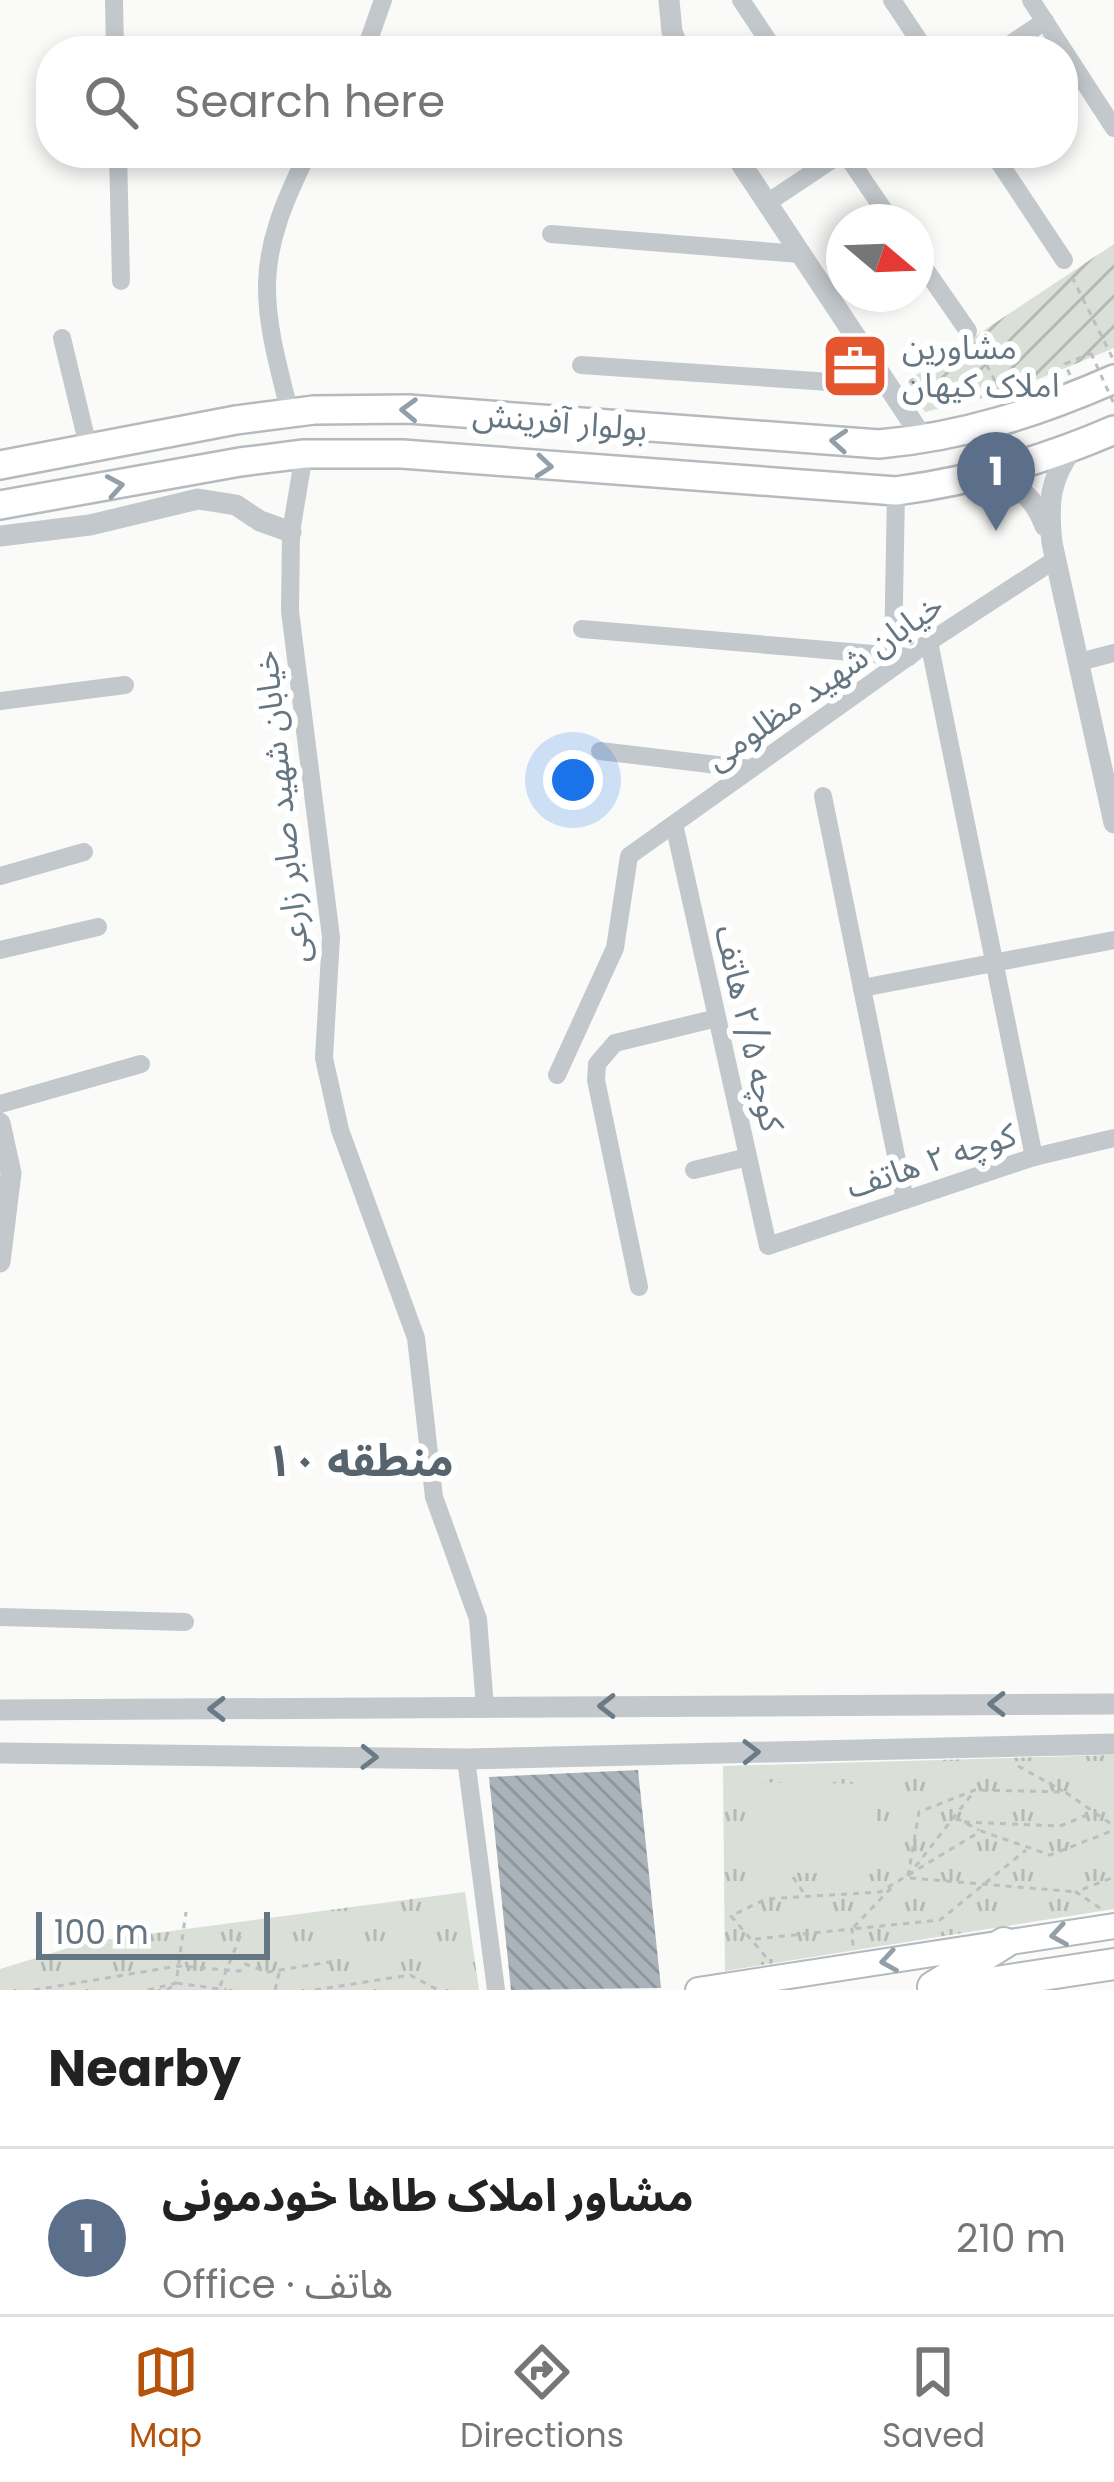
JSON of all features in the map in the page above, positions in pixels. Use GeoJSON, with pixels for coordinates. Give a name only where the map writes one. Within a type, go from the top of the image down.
{"type":"FeatureCollection","features":[{"type":"Feature","properties":{"kind":"highway"},"geometry":{"type":"LineString","coordinates":[[928,1990],[1004,1943]]}},
{"type":"Feature","properties":{"kind":"highway"},"geometry":{"type":"LineString","coordinates":[[944,1990],[1114,1964]]}},
{"type":"Feature","properties":{"kind":"main road","name":"بولوار آفرینش"},"geometry":{"type":"LineString","coordinates":[[0,465],[290,413],[408,409],[879,444],[924,440],[1015,416],[1058,404],[1114,379]]}},
{"type":"Feature","properties":{"kind":"main road","name":"بولوار آفرینش"},"geometry":{"type":"LineString","coordinates":[[0,505],[304,454],[402,454],[896,491],[967,479],[1073,448],[1114,430]]}},
{"type":"Feature","properties":{"kind":"main road"},"geometry":{"type":"LineString","coordinates":[[698,1990],[1114,1926]]}},
{"type":"Feature","properties":{"kind":"street"},"geometry":{"type":"LineString","coordinates":[[113,0],[114,36]]}},
{"type":"Feature","properties":{"kind":"street"},"geometry":{"type":"LineString","coordinates":[[370,36],[383,0]]}},
{"type":"Feature","properties":{"kind":"street"},"geometry":{"type":"LineString","coordinates":[[668,0],[674,36]]}},
{"type":"Feature","properties":{"kind":"street"},"geometry":{"type":"LineString","coordinates":[[741,0],[766,36]]}},
{"type":"Feature","properties":{"kind":"street"},"geometry":{"type":"LineString","coordinates":[[892,0],[916,36]]}},
{"type":"Feature","properties":{"kind":"street"},"geometry":{"type":"LineString","coordinates":[[1031,0],[1055,36]]}},
{"type":"Feature","properties":{"kind":"street"},"geometry":{"type":"LineString","coordinates":[[1022,36],[1045,21]]}},
{"type":"Feature","properties":{"kind":"street"},"geometry":{"type":"LineString","coordinates":[[1078,72],[1114,128]]}},
{"type":"Feature","properties":{"kind":"street"},"geometry":{"type":"LineString","coordinates":[[118,168],[122,281]]}},
{"type":"Feature","properties":{"kind":"street"},"geometry":{"type":"LineString","coordinates":[[290,413],[267,325],[266,284],[269,242],[301,168]]}},
{"type":"Feature","properties":{"kind":"street"},"geometry":{"type":"LineString","coordinates":[[744,168],[924,440]]}},
{"type":"Feature","properties":{"kind":"street"},"geometry":{"type":"LineString","coordinates":[[766,203],[820,168]]}},
{"type":"Feature","properties":{"kind":"street"},"geometry":{"type":"LineString","coordinates":[[854,168],[879,204]]}},
{"type":"Feature","properties":{"kind":"street"},"geometry":{"type":"LineString","coordinates":[[1003,168],[1064,260]]}},
{"type":"Feature","properties":{"kind":"street"},"geometry":{"type":"LineString","coordinates":[[551,234],[800,254]]}},
{"type":"Feature","properties":{"kind":"street"},"geometry":{"type":"LineString","coordinates":[[934,282],[968,331]]}},
{"type":"Feature","properties":{"kind":"street"},"geometry":{"type":"LineString","coordinates":[[62,338],[89,450]]}},
{"type":"Feature","properties":{"kind":"street"},"geometry":{"type":"LineString","coordinates":[[581,365],[888,386]]}},
{"type":"Feature","properties":{"kind":"street"},"geometry":{"type":"LineString","coordinates":[[1073,448],[1057,468],[1049,496],[1054,551],[1114,823]]}},
{"type":"Feature","properties":{"kind":"street","name":"خیابان شهید صابر زارعی"},"geometry":{"type":"LineString","coordinates":[[304,454],[291,532],[290,611],[331,937],[325,1058],[340,1130],[416,1338],[434,1497],[478,1619],[485,1707]]}},
{"type":"Feature","properties":{"kind":"street"},"geometry":{"type":"LineString","coordinates":[[967,479],[1006,481],[1024,490],[1038,508],[1054,551]]}},
{"type":"Feature","properties":{"kind":"street"},"geometry":{"type":"LineString","coordinates":[[582,629],[901,656],[896,491]]}},
{"type":"Feature","properties":{"kind":"street"},"geometry":{"type":"LineString","coordinates":[[0,536],[90,525],[198,499],[236,505],[260,521],[291,532]]}},
{"type":"Feature","properties":{"kind":"street","name":"خیابان شهید مظلومی"},"geometry":{"type":"LineString","coordinates":[[557,1075],[616,948],[629,856],[901,656],[929,642],[1054,551]]}},
{"type":"Feature","properties":{"kind":"street"},"geometry":{"type":"LineString","coordinates":[[929,642],[1034,1157]]}},
{"type":"Feature","properties":{"kind":"street"},"geometry":{"type":"LineString","coordinates":[[1079,662],[1114,653]]}},
{"type":"Feature","properties":{"kind":"street"},"geometry":{"type":"LineString","coordinates":[[0,701],[125,686]]}},
{"type":"Feature","properties":{"kind":"street"},"geometry":{"type":"LineString","coordinates":[[600,751],[751,769]]}},
{"type":"Feature","properties":{"kind":"street"},"geometry":{"type":"LineString","coordinates":[[823,796],[905,1200]]}},
{"type":"Feature","properties":{"kind":"street","name":"کوچه ۲/۵ هاتف"},"geometry":{"type":"LineString","coordinates":[[674,824],[768,1246]]}},
{"type":"Feature","properties":{"kind":"street"},"geometry":{"type":"LineString","coordinates":[[0,876],[84,852]]}},
{"type":"Feature","properties":{"kind":"street"},"geometry":{"type":"LineString","coordinates":[[0,950],[98,927]]}},
{"type":"Feature","properties":{"kind":"street"},"geometry":{"type":"LineString","coordinates":[[862,988],[1114,940]]}},
{"type":"Feature","properties":{"kind":"street"},"geometry":{"type":"LineString","coordinates":[[638,1287],[596,1081],[597,1064],[615,1042],[717,1018]]}},
{"type":"Feature","properties":{"kind":"street"},"geometry":{"type":"LineString","coordinates":[[0,1104],[141,1064]]}},
{"type":"Feature","properties":{"kind":"street"},"geometry":{"type":"LineString","coordinates":[[0,1123],[11,1173],[0,1262]]}},
{"type":"Feature","properties":{"kind":"street","name":"کوچه ۲ هاتف"},"geometry":{"type":"LineString","coordinates":[[768,1246],[1034,1157],[1114,1138]]}},
{"type":"Feature","properties":{"kind":"street"},"geometry":{"type":"LineString","coordinates":[[694,1170],[748,1156]]}},
{"type":"Feature","properties":{"kind":"street"},"geometry":{"type":"LineString","coordinates":[[0,1617],[185,1622]]}},
{"type":"Feature","properties":{"kind":"street"},"geometry":{"type":"LineString","coordinates":[[0,1710],[1114,1704]]}},
{"type":"Feature","properties":{"kind":"street"},"geometry":{"type":"LineString","coordinates":[[0,1753],[466,1759],[1114,1744]]}},
{"type":"Feature","properties":{"kind":"street"},"geometry":{"type":"LineString","coordinates":[[466,1759],[496,1990]]}},
{"type":"Feature","properties":{"kind":"path"},"geometry":{"type":"LineString","coordinates":[[1064,260],[1114,361]]}},
{"type":"Feature","properties":{"kind":"path"},"geometry":{"type":"LineString","coordinates":[[968,331],[1015,416]]}},
{"type":"Feature","properties":{"kind":"path"},"geometry":{"type":"LineString","coordinates":[[1065,364],[1091,352],[1114,404]]}},
{"type":"Feature","properties":{"kind":"path"},"geometry":{"type":"LineString","coordinates":[[954,1817],[1050,1856],[1114,1828],[1065,1792],[1018,1766]]}},
{"type":"Feature","properties":{"kind":"path"},"geometry":{"type":"LineString","coordinates":[[907,1878],[919,1812],[975,1790],[1065,1792]]}},
{"type":"Feature","properties":{"kind":"path"},"geometry":{"type":"LineString","coordinates":[[907,1878],[975,1790]]}},
{"type":"Feature","properties":{"kind":"path"},"geometry":{"type":"LineString","coordinates":[[964,1822],[1060,1826],[1094,1812]]}},
{"type":"Feature","properties":{"kind":"path"},"geometry":{"type":"LineString","coordinates":[[781,1977],[731,1916],[766,1899],[880,1892],[981,1831]]}},
{"type":"Feature","properties":{"kind":"path"},"geometry":{"type":"LineString","coordinates":[[753,1940],[940,1920],[1027,1849]]}},
{"type":"Feature","properties":{"kind":"path"},"geometry":{"type":"LineString","coordinates":[[793,1877],[806,1897]]}},
{"type":"Feature","properties":{"kind":"path"},"geometry":{"type":"LineString","coordinates":[[907,1878],[1076,1892],[1114,1877]]}},
{"type":"Feature","properties":{"kind":"path"},"geometry":{"type":"LineString","coordinates":[[852,1929],[895,1884]]}},
{"type":"Feature","properties":{"kind":"path"},"geometry":{"type":"LineString","coordinates":[[1076,1892],[1114,1917]]}},
{"type":"Feature","properties":{"kind":"path"},"geometry":{"type":"LineString","coordinates":[[167,1990],[176,1982],[186,1912]]}},
{"type":"Feature","properties":{"kind":"path"},"geometry":{"type":"LineString","coordinates":[[219,1989],[242,1932]]}},
{"type":"Feature","properties":{"kind":"path"},"geometry":{"type":"LineString","coordinates":[[34,1990],[178,1966],[226,1972],[240,1971],[244,1964],[268,1972],[335,1961]]}},
{"type":"Feature","properties":{"kind":"path"},"geometry":{"type":"LineString","coordinates":[[275,1990],[280,1969]]}},
{"type":"Feature","properties":{"kind":"path"},"geometry":{"type":"LineString","coordinates":[[315,1990],[410,1975],[438,1990]]}},
{"type":"Feature","properties":{"kind":"path"},"geometry":{"type":"LineString","coordinates":[[148,1990],[176,1982],[227,1990]]}},
{"type":"Feature","properties":{"kind":"green space"},"geometry":{"type":"Polygon","coordinates":[[[1114,244],[1114,348],[1009,391],[925,412],[906,382],[1114,244]]]}},
{"type":"Feature","properties":{"kind":"green space"},"geometry":{"type":"Polygon","coordinates":[[[1114,1755],[1114,1909],[725,1971],[723,1766],[1114,1755]]]}},
{"type":"Feature","properties":{"kind":"green space"},"geometry":{"type":"Polygon","coordinates":[[[752,1782],[876,1784],[875,1874],[750,1872],[752,1782]]]}},
{"type":"Feature","properties":{"kind":"green space"},"geometry":{"type":"Polygon","coordinates":[[[465,1892],[479,1990],[0,1990],[0,1969],[88,1942],[465,1892]]]}},
{"type":"Feature","properties":{"kind":"building"},"geometry":{"type":"Polygon","coordinates":[[[638,1770],[661,1988],[511,1990],[489,1777],[638,1770]]]}},
{"type":"Feature","properties":{"kind":"place","name":"مشاورین املاک کیهان"},"geometry":{"type":"Point","coordinates":[855,366]}},
{"type":"Feature","properties":{"kind":"place","name":"مشاور املاک طاها خودمونی"},"geometry":{"type":"Point","coordinates":[996,531]}},
{"type":"Feature","properties":{"kind":"district","name":"منطقه ۱۰"},"geometry":{"type":"Point","coordinates":[360,1460]}}]}
